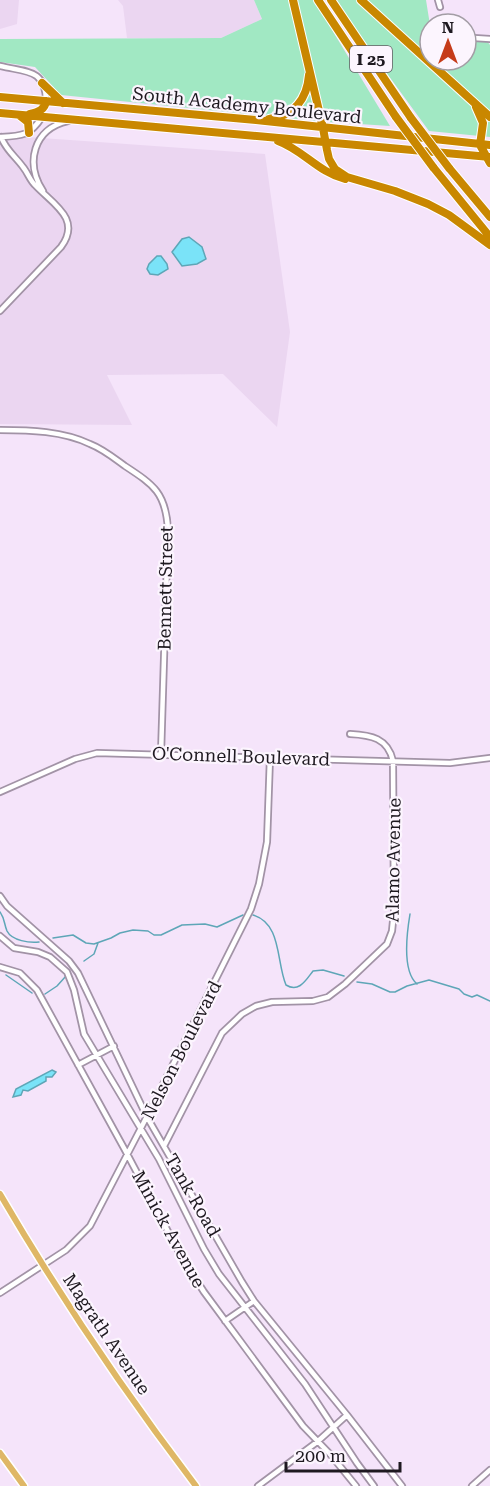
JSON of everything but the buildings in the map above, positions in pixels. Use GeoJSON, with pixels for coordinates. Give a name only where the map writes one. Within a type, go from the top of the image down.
{"type":"FeatureCollection","features":[{"type":"Feature","properties":{"kind":"highway"},"geometry":{"type":"LineString","coordinates":[[293,0],[329,159],[335,169],[359,182]]}},
{"type":"Feature","properties":{"kind":"highway","name":"I 25"},"geometry":{"type":"LineString","coordinates":[[318,0],[396,117],[490,237]]}},
{"type":"Feature","properties":{"kind":"highway","name":"I 25"},"geometry":{"type":"LineString","coordinates":[[331,0],[411,118],[490,218]]}},
{"type":"Feature","properties":{"kind":"highway"},"geometry":{"type":"LineString","coordinates":[[361,0],[490,117]]}},
{"type":"Feature","properties":{"kind":"highway"},"geometry":{"type":"LineString","coordinates":[[256,120],[279,117],[296,108],[308,88],[310,68]]}},
{"type":"Feature","properties":{"kind":"highway"},"geometry":{"type":"LineString","coordinates":[[42,83],[63,103],[48,110],[42,117]]}},
{"type":"Feature","properties":{"kind":"highway","name":"South Academy Boulevard"},"geometry":{"type":"LineString","coordinates":[[0,97],[256,120],[490,145]]}},
{"type":"Feature","properties":{"kind":"highway"},"geometry":{"type":"LineString","coordinates":[[21,115],[40,111],[46,101]]}},
{"type":"Feature","properties":{"kind":"highway"},"geometry":{"type":"LineString","coordinates":[[474,103],[483,123],[480,145],[489,159]]}},
{"type":"Feature","properties":{"kind":"highway","name":"South Academy Boulevard"},"geometry":{"type":"LineString","coordinates":[[0,113],[461,154],[489,159]]}},
{"type":"Feature","properties":{"kind":"highway"},"geometry":{"type":"LineString","coordinates":[[21,115],[28,122],[29,133]]}},
{"type":"Feature","properties":{"kind":"highway"},"geometry":{"type":"LineString","coordinates":[[268,138],[294,148],[330,175],[395,191],[428,204],[449,215],[490,245]]}},
{"type":"Feature","properties":{"kind":"highway"},"geometry":{"type":"LineString","coordinates":[[461,154],[472,151],[480,145]]}},
{"type":"Feature","properties":{"kind":"main road","name":"Magrath Avenue"},"geometry":{"type":"LineString","coordinates":[[0,1194],[43,1266],[155,1431],[196,1486]]}},
{"type":"Feature","properties":{"kind":"main road"},"geometry":{"type":"LineString","coordinates":[[0,1453],[24,1486]]}},
{"type":"Feature","properties":{"kind":"street"},"geometry":{"type":"LineString","coordinates":[[438,0],[440,7]]}},
{"type":"Feature","properties":{"kind":"street"},"geometry":{"type":"LineString","coordinates":[[0,66],[26,70],[38,75],[45,89],[46,101]]}},
{"type":"Feature","properties":{"kind":"street"},"geometry":{"type":"LineString","coordinates":[[0,310],[61,247],[67,237],[68,227],[65,217],[33,183],[22,165],[8,152],[0,137],[16,137],[29,133],[42,117]]}},
{"type":"Feature","properties":{"kind":"street"},"geometry":{"type":"LineString","coordinates":[[46,196],[37,180],[33,166],[36,145],[47,130],[76,120]]}},
{"type":"Feature","properties":{"kind":"street","name":"Bennett Street"},"geometry":{"type":"LineString","coordinates":[[0,430],[42,432],[85,441],[101,449],[149,482],[161,496],[167,516],[168,537],[161,754]]}},
{"type":"Feature","properties":{"kind":"street"},"geometry":{"type":"LineString","coordinates":[[350,734],[369,735],[379,739],[388,748],[393,761]]}},
{"type":"Feature","properties":{"kind":"street","name":"O'Connell Boulevard"},"geometry":{"type":"LineString","coordinates":[[0,792],[90,754],[104,752],[457,763],[490,758]]}},
{"type":"Feature","properties":{"kind":"street","name":"Nelson Boulevard"},"geometry":{"type":"LineString","coordinates":[[0,1293],[72,1246],[90,1226],[242,930],[254,901],[263,868],[267,842],[270,757]]}},
{"type":"Feature","properties":{"kind":"street","name":"Alamo Avenue"},"geometry":{"type":"LineString","coordinates":[[164,1146],[222,1033],[234,1020],[248,1010],[263,1004],[313,1001],[328,996],[345,984],[387,944],[392,932],[394,912],[393,761]]}},
{"type":"Feature","properties":{"kind":"street","name":"Tank Road"},"geometry":{"type":"LineString","coordinates":[[0,897],[11,910],[74,967],[147,1117],[254,1301],[348,1415],[402,1486]]}},
{"type":"Feature","properties":{"kind":"street"},"geometry":{"type":"LineString","coordinates":[[0,936],[14,948],[38,952],[50,957],[67,972],[72,983],[84,1034],[159,1159],[204,1249],[219,1274],[305,1384],[374,1486]]}},
{"type":"Feature","properties":{"kind":"street","name":"Minick Avenue"},"geometry":{"type":"LineString","coordinates":[[0,967],[20,973],[33,985],[128,1155],[181,1256],[225,1320],[316,1442],[330,1454],[356,1486]]}},
{"type":"Feature","properties":{"kind":"street"},"geometry":{"type":"LineString","coordinates":[[78,1065],[114,1046]]}},
{"type":"Feature","properties":{"kind":"street"},"geometry":{"type":"LineString","coordinates":[[225,1320],[254,1301]]}},
{"type":"Feature","properties":{"kind":"street"},"geometry":{"type":"LineString","coordinates":[[258,1486],[348,1415]]}},
{"type":"Feature","properties":{"kind":"street"},"geometry":{"type":"LineString","coordinates":[[472,1486],[490,1470]]}},
{"type":"Feature","properties":{"kind":"shaded area"},"geometry":{"type":"Polygon","coordinates":[[[0,0],[19,0],[17,24],[0,29],[0,0]]]}},
{"type":"Feature","properties":{"kind":"shaded area"},"geometry":{"type":"Polygon","coordinates":[[[118,0],[254,0],[262,19],[221,38],[127,38],[123,6],[118,0]]]}},
{"type":"Feature","properties":{"kind":"shaded area"},"geometry":{"type":"Polygon","coordinates":[[[0,135],[265,154],[290,332],[277,427],[223,374],[107,375],[132,425],[0,424],[0,135]]]}},
{"type":"Feature","properties":{"kind":"green space"},"geometry":{"type":"Polygon","coordinates":[[[254,0],[314,0],[390,126],[328,122],[61,95],[35,67],[0,62],[0,39],[221,38],[262,19],[254,0]]]}},
{"type":"Feature","properties":{"kind":"green space"},"geometry":{"type":"Polygon","coordinates":[[[337,0],[426,0],[428,12],[418,12],[418,72],[478,72],[478,40],[487,41],[490,45],[490,137],[429,131],[361,38],[337,0]]]}},
{"type":"Feature","properties":{"kind":"water"},"geometry":{"type":"Polygon","coordinates":[[[189,237],[202,247],[206,259],[197,264],[182,266],[172,252],[182,239],[189,237]]]}},
{"type":"Feature","properties":{"kind":"water"},"geometry":{"type":"Polygon","coordinates":[[[157,256],[161,256],[168,269],[158,275],[150,274],[147,269],[157,256]]]}},
{"type":"Feature","properties":{"kind":"water"},"geometry":{"type":"Polygon","coordinates":[[[52,1070],[56,1072],[52,1077],[46,1077],[46,1081],[28,1091],[23,1090],[21,1095],[13,1097],[16,1089],[52,1070]]]}},
{"type":"Feature","properties":{"kind":"waterway"},"geometry":{"type":"LineString","coordinates":[[0,912],[9,934],[26,942],[39,942]]}},
{"type":"Feature","properties":{"kind":"waterway"},"geometry":{"type":"LineString","coordinates":[[410,914],[407,961],[412,978],[417,984]]}},
{"type":"Feature","properties":{"kind":"waterway"},"geometry":{"type":"LineString","coordinates":[[53,938],[73,935],[86,943],[94,944],[133,930],[161,935],[182,925],[205,924],[217,927],[243,915]]}},
{"type":"Feature","properties":{"kind":"waterway"},"geometry":{"type":"LineString","coordinates":[[253,915],[269,926],[274,935],[286,985],[298,986],[313,971],[323,970],[344,976]]}},
{"type":"Feature","properties":{"kind":"waterway"},"geometry":{"type":"LineString","coordinates":[[84,961],[94,954],[98,943]]}},
{"type":"Feature","properties":{"kind":"waterway"},"geometry":{"type":"LineString","coordinates":[[6,975],[32,993]]}},
{"type":"Feature","properties":{"kind":"waterway"},"geometry":{"type":"LineString","coordinates":[[45,994],[66,976]]}},
{"type":"Feature","properties":{"kind":"waterway"},"geometry":{"type":"LineString","coordinates":[[357,982],[372,984],[395,992],[429,980],[459,989],[472,997],[477,995],[490,1001]]}}]}
